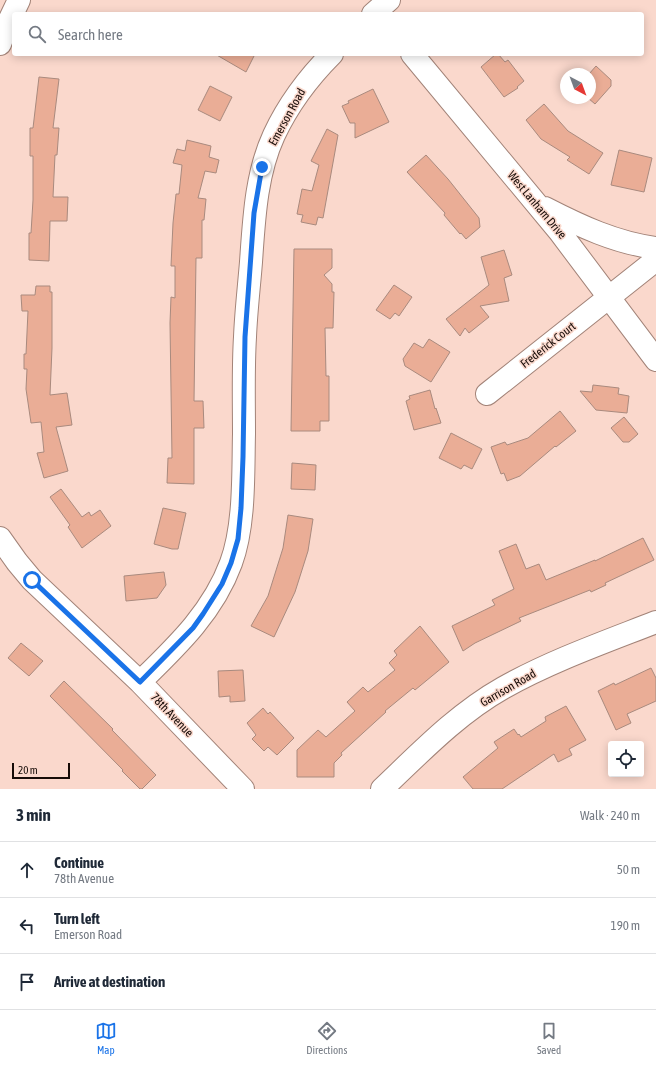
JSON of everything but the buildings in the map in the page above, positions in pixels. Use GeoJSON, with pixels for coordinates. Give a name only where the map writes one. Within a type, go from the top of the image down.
{"type":"FeatureCollection","features":[{"type":"Feature","properties":{"kind":"street"},"geometry":{"type":"LineString","coordinates":[[13,12],[19,0]]}},
{"type":"Feature","properties":{"kind":"street"},"geometry":{"type":"LineString","coordinates":[[0,44],[12,15]]}},
{"type":"Feature","properties":{"kind":"street","name":"Emerson Road"},"geometry":{"type":"LineString","coordinates":[[140,682],[193,628],[214,598],[231,563],[238,539],[241,508],[245,337],[254,213],[262,167],[274,135],[293,102],[315,71],[330,56]]}},
{"type":"Feature","properties":{"kind":"street","name":"West Lanham Drive"},"geometry":{"type":"LineString","coordinates":[[414,56],[559,231],[656,360]]}},
{"type":"Feature","properties":{"kind":"street"},"geometry":{"type":"LineString","coordinates":[[536,203],[587,229],[639,245],[656,248]]}},
{"type":"Feature","properties":{"kind":"street","name":"Frederick Court"},"geometry":{"type":"LineString","coordinates":[[487,394],[656,260]]}},
{"type":"Feature","properties":{"kind":"street","name":"78th Avenue"},"geometry":{"type":"LineString","coordinates":[[0,538],[32,580],[140,682],[243,789]]}},
{"type":"Feature","properties":{"kind":"street"},"geometry":{"type":"LineString","coordinates":[[0,567],[32,580]]}},
{"type":"Feature","properties":{"kind":"street","name":"Garrison Road"},"geometry":{"type":"LineString","coordinates":[[382,789],[452,723],[503,688],[543,668],[656,622]]}},
{"type":"Feature","properties":{"kind":"route"},"geometry":{"type":"LineString","coordinates":[[32,580],[140,682],[193,628],[222,584],[231,563],[238,539],[241,508],[245,337],[254,213],[262,167]]}}]}
